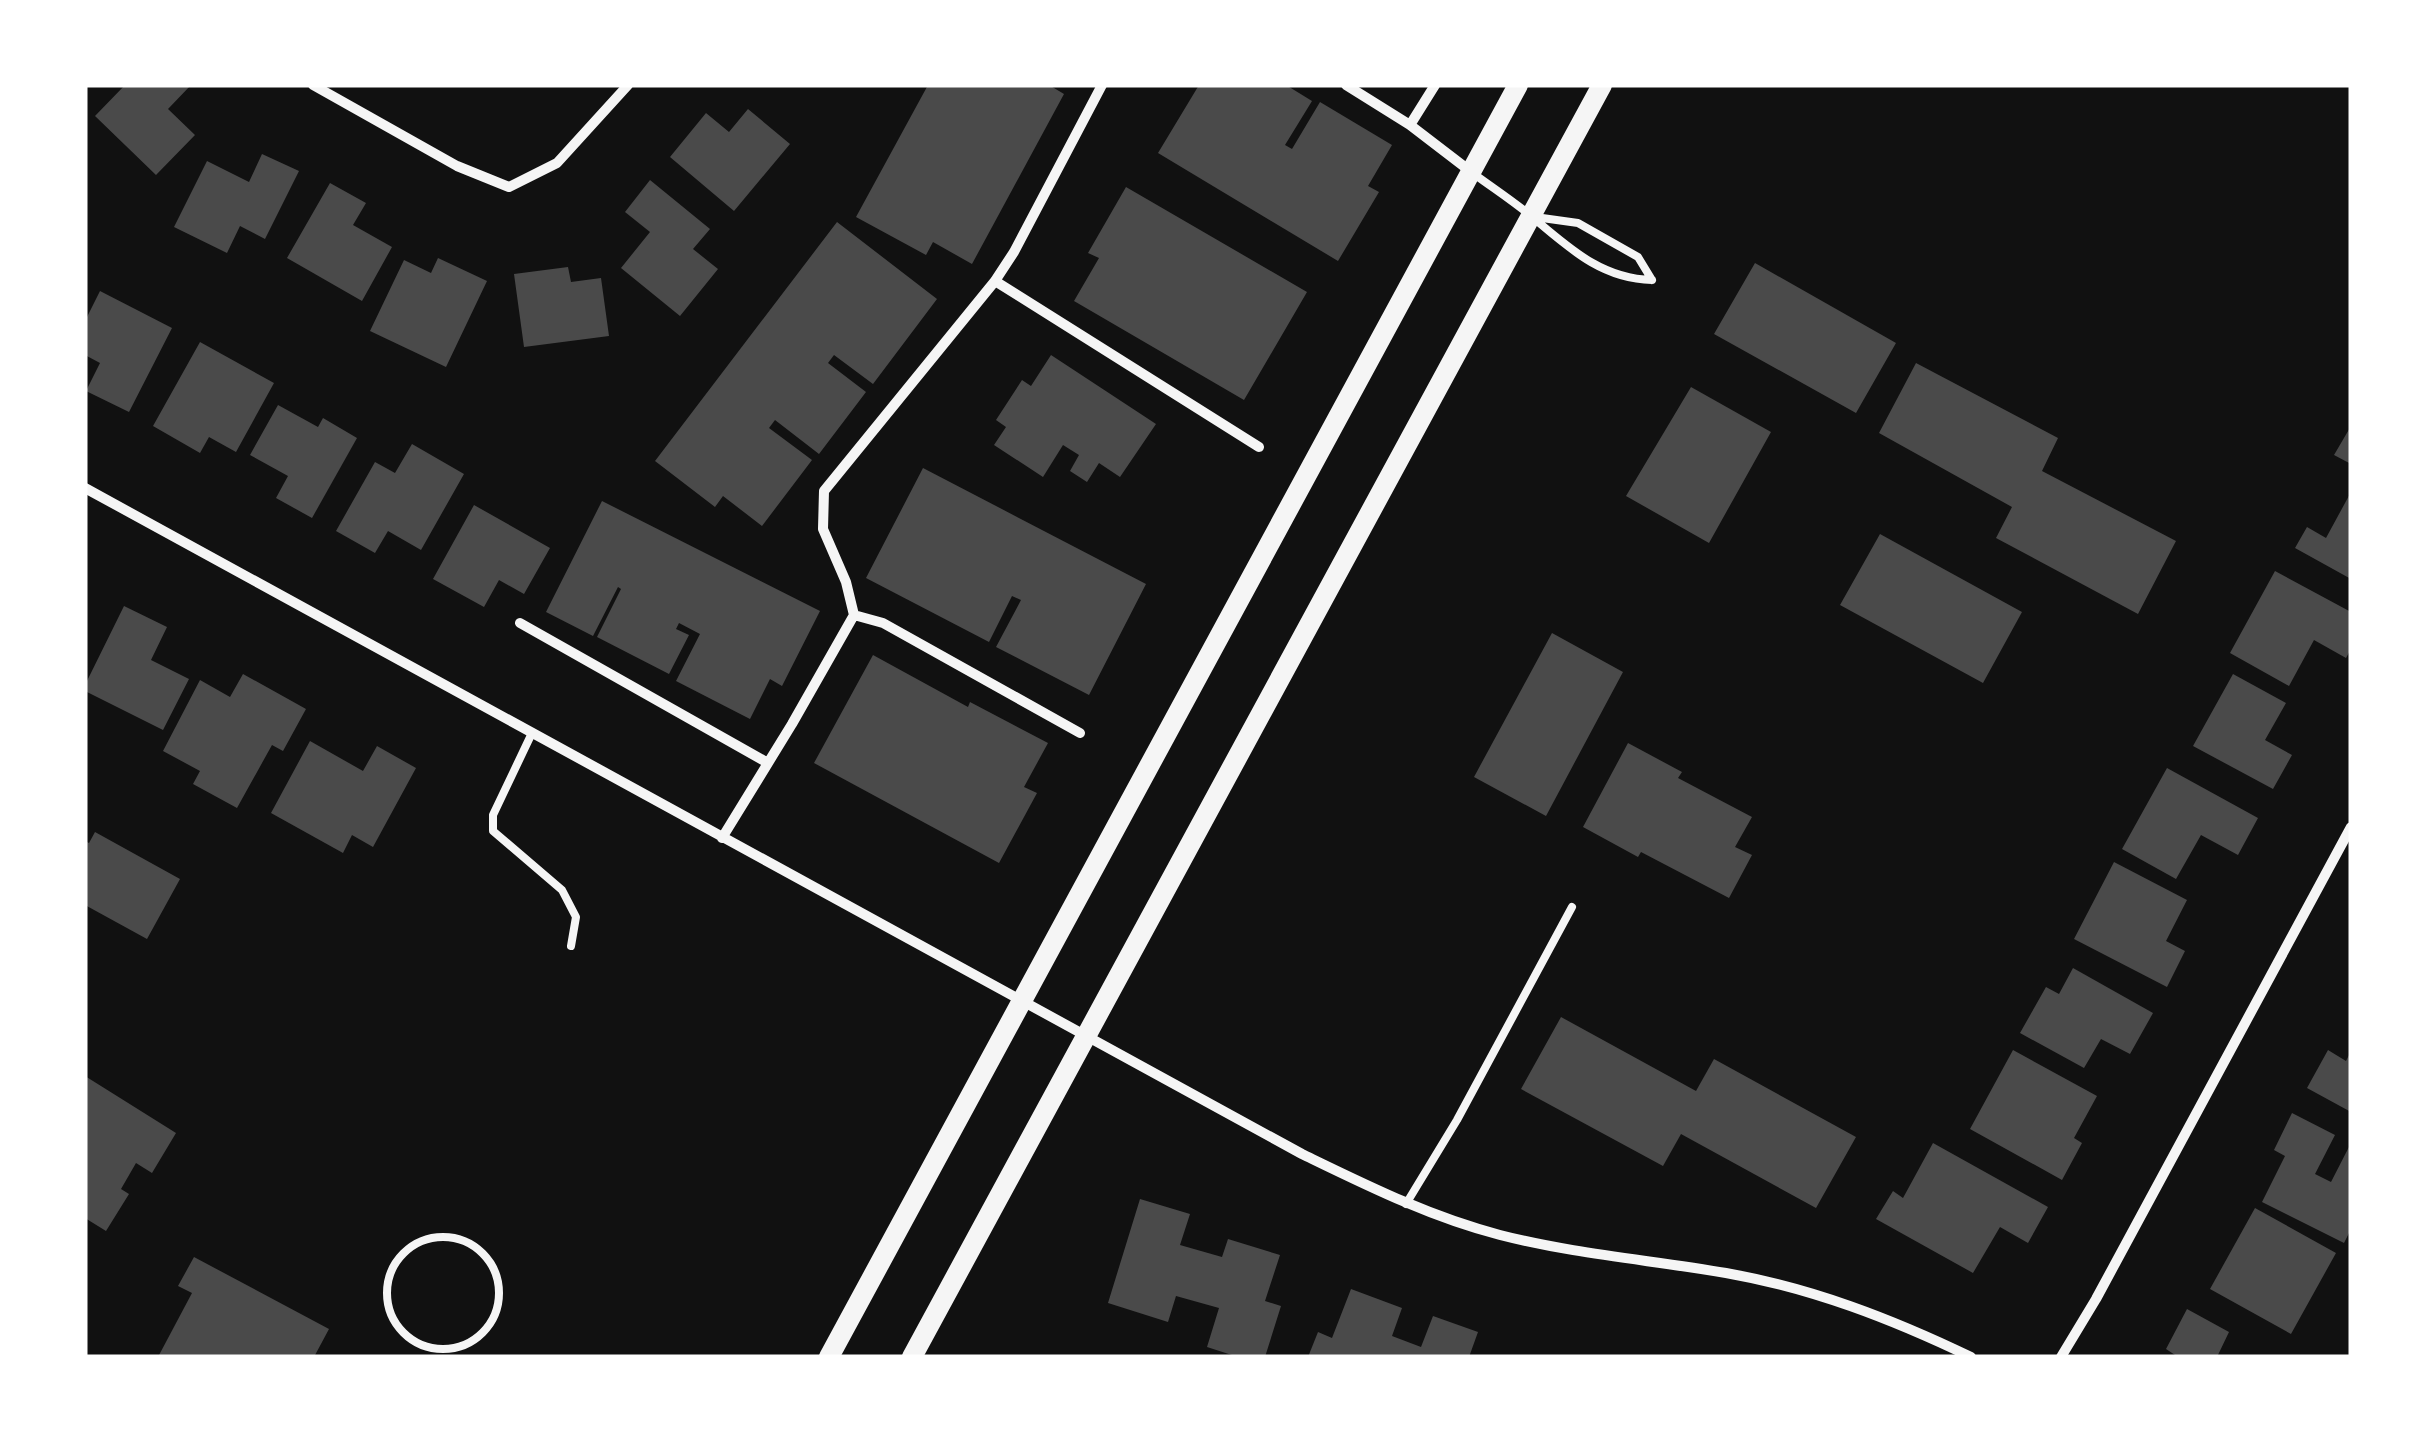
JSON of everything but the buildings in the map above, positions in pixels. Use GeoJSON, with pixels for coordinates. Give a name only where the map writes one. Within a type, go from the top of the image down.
{"type":"FeatureCollection","features":[{"type":"Feature","properties":{"kind":"main road"},"geometry":{"type":"LineString","coordinates":[[828,1357],[1518,85]]}},
{"type":"Feature","properties":{"kind":"main road"},"geometry":{"type":"LineString","coordinates":[[912,1357],[1602,85]]}},
{"type":"Feature","properties":{"kind":"street"},"geometry":{"type":"LineString","coordinates":[[312,85],[457,166],[510,187],[557,163],[628,85]]}},
{"type":"Feature","properties":{"kind":"street"},"geometry":{"type":"LineString","coordinates":[[722,838],[854,615],[846,582],[823,530],[824,491],[995,281],[1102,85]]}},
{"type":"Feature","properties":{"kind":"street"},"geometry":{"type":"LineString","coordinates":[[1346,85],[1410,125],[1470,172]]}},
{"type":"Feature","properties":{"kind":"street"},"geometry":{"type":"LineString","coordinates":[[1410,125],[1436,85]]}},
{"type":"Feature","properties":{"kind":"street"},"geometry":{"type":"LineString","coordinates":[[995,281],[1259,448]]}},
{"type":"Feature","properties":{"kind":"street"},"geometry":{"type":"LineString","coordinates":[[85,488],[1302,1154],[1406,1204],[1498,1234],[1584,1252],[1729,1274],[1810,1293],[1892,1319],[1971,1357]]}},
{"type":"Feature","properties":{"kind":"street"},"geometry":{"type":"LineString","coordinates":[[854,615],[883,624],[1080,733]]}},
{"type":"Feature","properties":{"kind":"street"},"geometry":{"type":"LineString","coordinates":[[520,622],[768,763]]}},
{"type":"Feature","properties":{"kind":"street"},"geometry":{"type":"LineString","coordinates":[[2061,1357],[2096,1300],[2351,827]]}},
{"type":"Feature","properties":{"kind":"lane"},"geometry":{"type":"LineString","coordinates":[[1470,172],[1530,216],[1564,247],[1625,280],[1652,280],[1638,257],[1578,223],[1530,216]]}},
{"type":"Feature","properties":{"kind":"lane"},"geometry":{"type":"LineString","coordinates":[[532,732],[493,815],[494,830],[562,890],[576,917],[571,946]]}},
{"type":"Feature","properties":{"kind":"lane"},"geometry":{"type":"LineString","coordinates":[[1406,1204],[1457,1120],[1572,907]]}},
{"type":"Feature","properties":{"kind":"lane"},"geometry":{"type":"LineString","coordinates":[[438,1236],[461,1239],[479,1250],[493,1266],[500,1286],[498,1307],[486,1330],[471,1343],[448,1350],[424,1347],[404,1335],[390,1316],[385,1294],[389,1273],[401,1254],[418,1241],[438,1236]]}}]}
